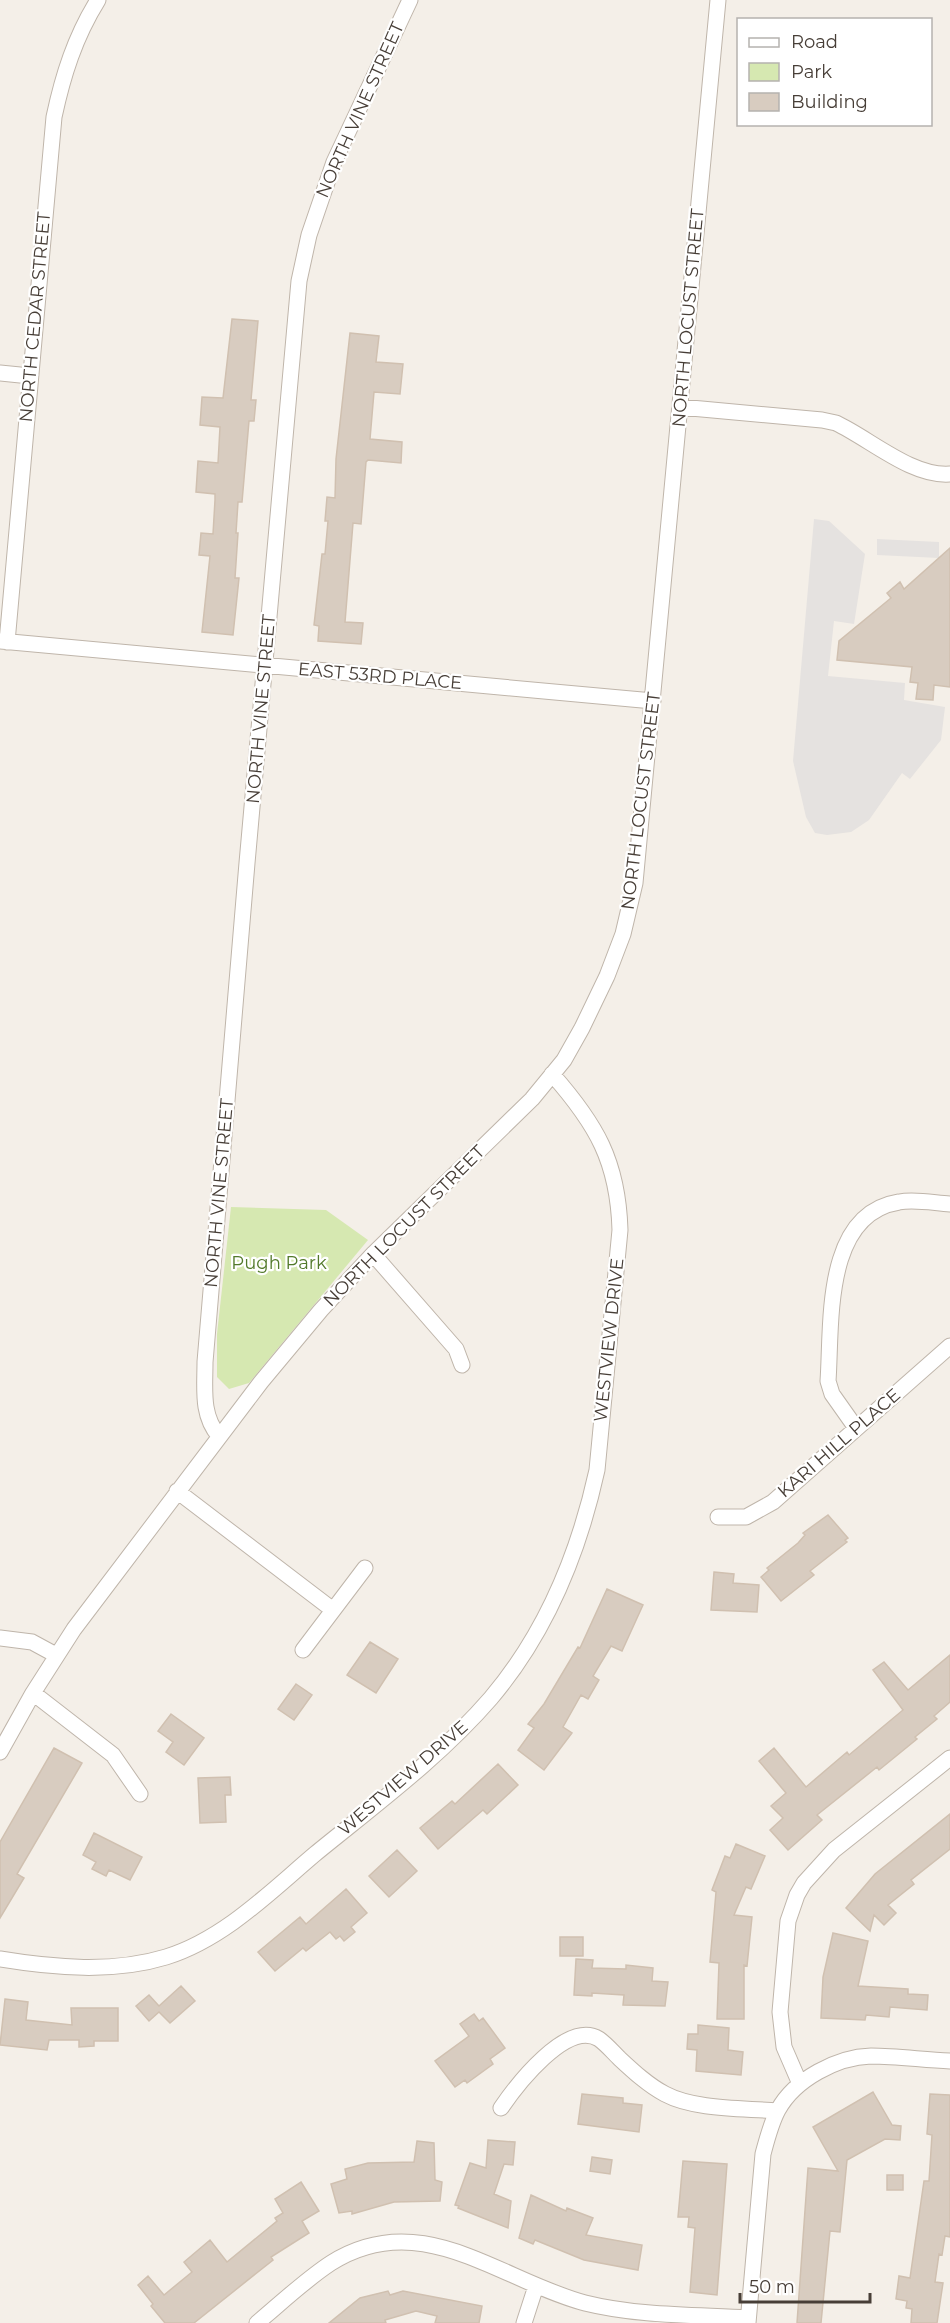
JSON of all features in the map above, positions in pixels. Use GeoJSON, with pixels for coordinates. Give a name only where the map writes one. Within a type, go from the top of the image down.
{"type":"FeatureCollection","features":[{"type":"Feature","properties":{"kind":"street","name":"NORTH CEDAR STREET"},"geometry":{"type":"LineString","coordinates":[[3,642],[54,117],[60,88],[74,45],[98,0]]}},
{"type":"Feature","properties":{"kind":"street","name":"NORTH VINE STREET"},"geometry":{"type":"LineString","coordinates":[[219,1436],[208,1422],[205,1403],[205,1362],[299,281],[309,235],[334,162],[410,0]]}},
{"type":"Feature","properties":{"kind":"street","name":"NORTH LOCUST STREET"},"geometry":{"type":"LineString","coordinates":[[33,1693],[56,1654],[177,1491],[298,1337],[373,1254],[532,1099],[564,1060],[607,976],[629,913],[635,883],[717,0]]}},
{"type":"Feature","properties":{"kind":"street"},"geometry":{"type":"LineString","coordinates":[[0,373],[30,376]]}},
{"type":"Feature","properties":{"kind":"street"},"geometry":{"type":"LineString","coordinates":[[680,407],[836,423],[923,471],[940,475],[950,474]]}},
{"type":"Feature","properties":{"kind":"street","name":"EAST 53RD PLACE"},"geometry":{"type":"LineString","coordinates":[[3,642],[653,701]]}},
{"type":"Feature","properties":{"kind":"street","name":"WESTVIEW DRIVE"},"geometry":{"type":"LineString","coordinates":[[0,1959],[69,1967],[118,1966],[168,1957],[195,1945],[235,1921],[446,1745],[491,1698],[524,1654],[549,1609],[570,1561],[597,1470],[620,1230],[619,1205],[613,1172],[602,1144],[579,1104],[552,1074]]}},
{"type":"Feature","properties":{"kind":"street"},"geometry":{"type":"LineString","coordinates":[[856,1428],[836,1401],[828,1381],[835,1277],[841,1256],[852,1232],[872,1212],[899,1202],[950,1204]]}},
{"type":"Feature","properties":{"kind":"street"},"geometry":{"type":"LineString","coordinates":[[373,1254],[456,1349],[462,1365]]}},
{"type":"Feature","properties":{"kind":"street","name":"KARI HILL PLACE"},"geometry":{"type":"LineString","coordinates":[[718,1518],[746,1517],[773,1502],[950,1346]]}},
{"type":"Feature","properties":{"kind":"street"},"geometry":{"type":"LineString","coordinates":[[177,1491],[333,1610]]}},
{"type":"Feature","properties":{"kind":"street"},"geometry":{"type":"LineString","coordinates":[[303,1650],[365,1568]]}},
{"type":"Feature","properties":{"kind":"street"},"geometry":{"type":"LineString","coordinates":[[0,1638],[32,1642],[56,1654]]}},
{"type":"Feature","properties":{"kind":"street"},"geometry":{"type":"LineString","coordinates":[[0,1752],[33,1693],[113,1755],[140,1794]]}},
{"type":"Feature","properties":{"kind":"street"},"geometry":{"type":"LineString","coordinates":[[800,2084],[784,2047],[780,2012],[788,1921],[797,1895],[804,1883],[834,1850],[950,1758]]}},
{"type":"Feature","properties":{"kind":"street"},"geometry":{"type":"LineString","coordinates":[[501,2108],[517,2085],[548,2054],[575,2038],[590,2036],[600,2040],[640,2077],[665,2094],[699,2104],[777,2111]]}},
{"type":"Feature","properties":{"kind":"street"},"geometry":{"type":"LineString","coordinates":[[257,2323],[332,2263],[362,2249],[388,2243],[427,2243],[452,2249],[536,2286],[586,2303],[619,2310],[748,2321],[763,2154],[777,2111],[800,2084],[838,2063],[859,2057],[950,2061]]}},
{"type":"Feature","properties":{"kind":"street"},"geometry":{"type":"LineString","coordinates":[[524,2323],[536,2286]]}},
{"type":"Feature","properties":{"kind":"green space","name":"Pugh Park"},"geometry":{"type":"Polygon","coordinates":[[[231,1207],[326,1210],[368,1240],[249,1383],[229,1389],[217,1377],[217,1334],[231,1207]]]}},
{"type":"Feature","properties":{"kind":"shaded area"},"geometry":{"type":"Polygon","coordinates":[[[814,519],[829,521],[865,554],[854,624],[834,621],[828,676],[905,683],[904,700],[945,707],[941,740],[910,779],[902,773],[869,820],[851,832],[827,835],[815,833],[806,817],[793,761],[814,519]]]}},
{"type":"Feature","properties":{"kind":"shaded area"},"geometry":{"type":"Polygon","coordinates":[[[877,539],[939,542],[939,558],[877,555],[877,539]]]}},
{"type":"Feature","properties":{"kind":"building"},"geometry":{"type":"Polygon","coordinates":[[[232,319],[258,321],[251,400],[256,400],[254,421],[249,421],[242,502],[238,502],[235,578],[239,578],[233,635],[202,632],[210,556],[199,555],[201,533],[213,534],[215,494],[196,492],[198,461],[218,463],[220,427],[200,425],[202,397],[223,398],[232,319]]]}},
{"type":"Feature","properties":{"kind":"building"},"geometry":{"type":"Polygon","coordinates":[[[350,333],[379,336],[376,362],[403,364],[400,394],[374,392],[370,439],[402,442],[401,463],[368,460],[366,462],[361,524],[353,523],[345,622],[363,623],[361,644],[318,641],[319,626],[314,625],[322,554],[325,554],[328,521],[325,521],[327,497],[335,498],[336,459],[350,333]]]}},
{"type":"Feature","properties":{"kind":"building"},"geometry":{"type":"Polygon","coordinates":[[[950,548],[950,687],[934,685],[933,700],[916,699],[918,683],[910,682],[912,667],[837,660],[839,641],[891,598],[887,593],[900,582],[904,589],[950,548]]]}},
{"type":"Feature","properties":{"kind":"building"},"geometry":{"type":"Polygon","coordinates":[[[828,1515],[848,1538],[845,1540],[847,1542],[810,1571],[814,1575],[781,1601],[761,1577],[769,1570],[767,1568],[798,1543],[805,1535],[803,1533],[828,1515]]]}},
{"type":"Feature","properties":{"kind":"building"},"geometry":{"type":"Polygon","coordinates":[[[714,1572],[734,1574],[733,1583],[759,1585],[757,1612],[711,1610],[714,1572]]]}},
{"type":"Feature","properties":{"kind":"building"},"geometry":{"type":"Polygon","coordinates":[[[607,1589],[643,1605],[622,1651],[611,1646],[593,1676],[599,1680],[588,1699],[581,1695],[563,1727],[572,1733],[544,1770],[518,1750],[534,1728],[528,1724],[544,1704],[578,1647],[580,1648],[607,1589]]]}},
{"type":"Feature","properties":{"kind":"building"},"geometry":{"type":"Polygon","coordinates":[[[370,1642],[398,1659],[376,1693],[347,1675],[370,1642]]]}},
{"type":"Feature","properties":{"kind":"building"},"geometry":{"type":"Polygon","coordinates":[[[950,1655],[950,1702],[934,1716],[937,1719],[915,1737],[917,1739],[879,1770],[877,1767],[817,1815],[822,1820],[788,1850],[770,1830],[783,1818],[771,1806],[786,1793],[759,1761],[774,1748],[806,1787],[847,1752],[849,1755],[903,1710],[873,1670],[884,1662],[908,1690],[950,1655]]]}},
{"type":"Feature","properties":{"kind":"building"},"geometry":{"type":"Polygon","coordinates":[[[296,1684],[312,1695],[294,1720],[278,1709],[296,1684]]]}},
{"type":"Feature","properties":{"kind":"building"},"geometry":{"type":"Polygon","coordinates":[[[171,1714],[204,1738],[184,1765],[166,1752],[173,1742],[158,1731],[171,1714]]]}},
{"type":"Feature","properties":{"kind":"building"},"geometry":{"type":"Polygon","coordinates":[[[54,1748],[82,1763],[17,1874],[24,1878],[0,1918],[0,1842],[54,1748]]]}},
{"type":"Feature","properties":{"kind":"building"},"geometry":{"type":"Polygon","coordinates":[[[498,1764],[518,1785],[487,1814],[483,1810],[438,1849],[420,1828],[452,1801],[455,1804],[498,1764]]]}},
{"type":"Feature","properties":{"kind":"building"},"geometry":{"type":"Polygon","coordinates":[[[230,1777],[231,1795],[225,1795],[226,1822],[200,1823],[198,1778],[230,1777]]]}},
{"type":"Feature","properties":{"kind":"building"},"geometry":{"type":"Polygon","coordinates":[[[950,1814],[950,1849],[911,1880],[914,1884],[888,1905],[896,1913],[884,1925],[874,1915],[870,1931],[846,1908],[875,1874],[950,1814]]]}},
{"type":"Feature","properties":{"kind":"building"},"geometry":{"type":"Polygon","coordinates":[[[94,1833],[142,1857],[130,1880],[109,1870],[106,1876],[92,1869],[96,1862],[83,1855],[94,1833]]]}},
{"type":"Feature","properties":{"kind":"building"},"geometry":{"type":"Polygon","coordinates":[[[736,1844],[765,1856],[751,1889],[746,1887],[734,1915],[752,1917],[747,1966],[744,1965],[744,2019],[717,2019],[719,1963],[710,1962],[716,1892],[712,1890],[725,1856],[730,1858],[736,1844]]]}},
{"type":"Feature","properties":{"kind":"building"},"geometry":{"type":"Polygon","coordinates":[[[397,1850],[417,1871],[389,1897],[369,1876],[397,1850]]]}},
{"type":"Feature","properties":{"kind":"building"},"geometry":{"type":"Polygon","coordinates":[[[346,1889],[367,1913],[351,1927],[355,1932],[344,1941],[340,1936],[336,1939],[330,1932],[306,1951],[303,1948],[275,1971],[258,1952],[300,1917],[306,1924],[346,1889]]]}},
{"type":"Feature","properties":{"kind":"building"},"geometry":{"type":"Polygon","coordinates":[[[833,1933],[868,1941],[858,1986],[908,1989],[908,1994],[928,1995],[927,2010],[890,2007],[889,2017],[866,2015],[865,2020],[821,2018],[823,1977],[833,1933]]]}},
{"type":"Feature","properties":{"kind":"building"},"geometry":{"type":"Polygon","coordinates":[[[560,1937],[583,1937],[583,1956],[560,1956],[560,1937]]]}},
{"type":"Feature","properties":{"kind":"building"},"geometry":{"type":"Polygon","coordinates":[[[576,1959],[593,1960],[592,1968],[626,1969],[626,1965],[653,1968],[652,1981],[668,1982],[665,2006],[623,2005],[624,1995],[592,1993],[592,1996],[574,1995],[576,1959]]]}},
{"type":"Feature","properties":{"kind":"building"},"geometry":{"type":"Polygon","coordinates":[[[181,1986],[195,2001],[170,2023],[159,2012],[149,2021],[136,2006],[149,1995],[159,2006],[181,1986]]]}},
{"type":"Feature","properties":{"kind":"building"},"geometry":{"type":"Polygon","coordinates":[[[5,1999],[28,2002],[26,2020],[72,2025],[71,2008],[118,2008],[118,2041],[94,2041],[94,2046],[79,2047],[79,2040],[49,2040],[47,2050],[0,2045],[5,1999]]]}},
{"type":"Feature","properties":{"kind":"building"},"geometry":{"type":"Polygon","coordinates":[[[474,2014],[479,2021],[483,2018],[505,2048],[490,2059],[493,2064],[467,2083],[465,2080],[455,2087],[435,2061],[469,2036],[460,2024],[474,2014]]]}},
{"type":"Feature","properties":{"kind":"building"},"geometry":{"type":"Polygon","coordinates":[[[698,2025],[729,2028],[728,2050],[743,2052],[741,2075],[696,2071],[697,2050],[687,2049],[688,2034],[698,2034],[698,2025]]]}},
{"type":"Feature","properties":{"kind":"building"},"geometry":{"type":"Polygon","coordinates":[[[873,2092],[892,2125],[901,2126],[900,2140],[885,2139],[847,2160],[840,2232],[830,2231],[821,2323],[797,2323],[808,2168],[838,2171],[813,2127],[873,2092]]]}},
{"type":"Feature","properties":{"kind":"building"},"geometry":{"type":"Polygon","coordinates":[[[582,2094],[623,2098],[623,2103],[642,2105],[639,2132],[578,2124],[582,2094]]]}},
{"type":"Feature","properties":{"kind":"building"},"geometry":{"type":"Polygon","coordinates":[[[930,2094],[950,2095],[950,2237],[945,2236],[942,2255],[939,2254],[935,2282],[943,2283],[937,2323],[911,2323],[912,2309],[906,2308],[907,2301],[896,2299],[899,2276],[910,2278],[924,2181],[929,2181],[932,2135],[927,2134],[930,2094]]]}},
{"type":"Feature","properties":{"kind":"building"},"geometry":{"type":"Polygon","coordinates":[[[488,2140],[515,2142],[513,2165],[504,2164],[494,2194],[511,2201],[508,2228],[455,2205],[470,2163],[486,2168],[488,2140]]]}},
{"type":"Feature","properties":{"kind":"building"},"geometry":{"type":"Polygon","coordinates":[[[417,2141],[434,2143],[435,2180],[442,2182],[440,2201],[394,2202],[352,2214],[352,2211],[339,2213],[331,2184],[347,2179],[345,2169],[368,2163],[414,2162],[417,2141]]]}},
{"type":"Feature","properties":{"kind":"building"},"geometry":{"type":"Polygon","coordinates":[[[592,2157],[612,2160],[610,2174],[590,2171],[592,2157]]]}},
{"type":"Feature","properties":{"kind":"building"},"geometry":{"type":"Polygon","coordinates":[[[683,2161],[727,2164],[717,2295],[690,2292],[695,2228],[688,2227],[689,2217],[678,2217],[683,2161]]]}},
{"type":"Feature","properties":{"kind":"building"},"geometry":{"type":"Polygon","coordinates":[[[887,2175],[903,2175],[903,2190],[887,2190],[887,2175]]]}},
{"type":"Feature","properties":{"kind":"building"},"geometry":{"type":"Polygon","coordinates":[[[301,2182],[319,2211],[302,2221],[309,2233],[271,2257],[273,2260],[194,2323],[165,2323],[138,2285],[148,2276],[164,2295],[192,2272],[184,2262],[210,2240],[227,2262],[277,2221],[275,2218],[283,2213],[275,2199],[301,2182]]]}},
{"type":"Feature","properties":{"kind":"building"},"geometry":{"type":"Polygon","coordinates":[[[531,2195],[566,2211],[567,2208],[593,2218],[586,2235],[642,2245],[638,2270],[584,2260],[535,2240],[533,2244],[519,2238],[531,2195]]]}},
{"type":"Feature","properties":{"kind":"building"},"geometry":{"type":"Polygon","coordinates":[[[388,2291],[390,2295],[403,2291],[482,2306],[479,2323],[435,2323],[437,2316],[416,2311],[385,2320],[386,2323],[329,2323],[360,2298],[388,2291]]]}}]}
